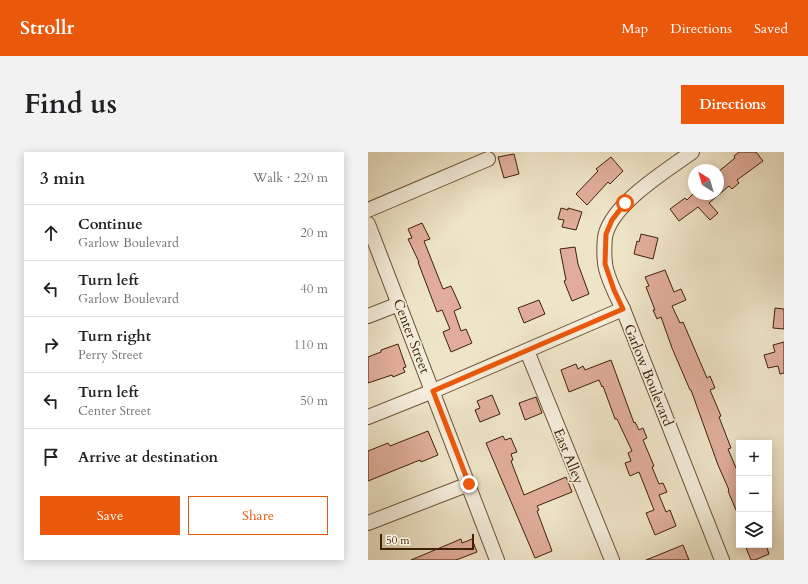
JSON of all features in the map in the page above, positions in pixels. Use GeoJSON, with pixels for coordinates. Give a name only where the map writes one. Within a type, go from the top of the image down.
{"type":"FeatureCollection","features":[{"type":"Feature","properties":{"kind":"street","name":"Garlow Boulevard"},"geometry":{"type":"LineString","coordinates":[[692,152],[625,203],[612,220],[606,234],[605,264],[722,560]]}},
{"type":"Feature","properties":{"kind":"street"},"geometry":{"type":"LineString","coordinates":[[368,210],[488,159]]}},
{"type":"Feature","properties":{"kind":"street","name":"Center Street"},"geometry":{"type":"LineString","coordinates":[[368,224],[400,304],[497,560]]}},
{"type":"Feature","properties":{"kind":"street"},"geometry":{"type":"LineString","coordinates":[[368,316],[400,304]]}},
{"type":"Feature","properties":{"kind":"street"},"geometry":{"type":"LineString","coordinates":[[368,417],[527,352],[623,309]]}},
{"type":"Feature","properties":{"kind":"street","name":"East Alley"},"geometry":{"type":"LineString","coordinates":[[527,352],[612,560]]}},
{"type":"Feature","properties":{"kind":"street"},"geometry":{"type":"LineString","coordinates":[[368,523],[469,484]]}},
{"type":"Feature","properties":{"kind":"building"},"geometry":{"type":"Polygon","coordinates":[[[739,152],[756,152],[763,161],[737,180],[739,183],[732,189],[729,186],[724,190],[724,167],[735,158],[734,156],[739,152]]]}},
{"type":"Feature","properties":{"kind":"building"},"geometry":{"type":"Polygon","coordinates":[[[514,154],[519,174],[504,178],[498,157],[514,154]]]}},
{"type":"Feature","properties":{"kind":"building"},"geometry":{"type":"Polygon","coordinates":[[[611,157],[623,171],[610,184],[608,182],[587,205],[576,194],[598,171],[596,169],[611,157]]]}},
{"type":"Feature","properties":{"kind":"building"},"geometry":{"type":"Polygon","coordinates":[[[685,198],[687,200],[713,200],[709,203],[718,213],[710,220],[698,207],[679,221],[670,209],[685,198]]]}},
{"type":"Feature","properties":{"kind":"building"},"geometry":{"type":"Polygon","coordinates":[[[561,208],[568,210],[568,208],[582,212],[576,230],[562,227],[564,220],[558,219],[561,208]]]}},
{"type":"Feature","properties":{"kind":"building"},"geometry":{"type":"Polygon","coordinates":[[[422,223],[430,239],[424,241],[443,289],[451,286],[461,308],[454,311],[461,331],[466,329],[472,343],[451,352],[443,332],[450,329],[442,310],[437,312],[419,262],[408,239],[412,238],[408,229],[422,223]]]}},
{"type":"Feature","properties":{"kind":"building"},"geometry":{"type":"Polygon","coordinates":[[[641,234],[658,238],[653,259],[634,254],[637,241],[639,242],[641,234]]]}},
{"type":"Feature","properties":{"kind":"building"},"geometry":{"type":"Polygon","coordinates":[[[575,247],[578,264],[589,294],[572,301],[564,281],[566,280],[560,249],[575,247]]]}},
{"type":"Feature","properties":{"kind":"building"},"geometry":{"type":"Polygon","coordinates":[[[665,270],[674,292],[681,289],[686,300],[672,306],[680,323],[683,322],[707,378],[710,376],[715,388],[710,390],[721,416],[719,417],[731,448],[728,449],[736,468],[736,510],[691,390],[672,348],[661,317],[657,319],[653,310],[655,310],[646,287],[649,286],[645,277],[665,270]]]}},
{"type":"Feature","properties":{"kind":"building"},"geometry":{"type":"Polygon","coordinates":[[[539,300],[545,314],[524,323],[518,308],[539,300]]]}},
{"type":"Feature","properties":{"kind":"building"},"geometry":{"type":"Polygon","coordinates":[[[775,308],[784,309],[784,329],[773,328],[775,308]]]}},
{"type":"Feature","properties":{"kind":"building"},"geometry":{"type":"Polygon","coordinates":[[[784,342],[784,373],[780,374],[778,366],[768,368],[764,355],[775,352],[773,345],[784,342]]]}},
{"type":"Feature","properties":{"kind":"building"},"geometry":{"type":"Polygon","coordinates":[[[398,344],[406,367],[403,368],[405,372],[393,377],[392,375],[368,383],[368,357],[381,352],[381,350],[398,344]]]}},
{"type":"Feature","properties":{"kind":"building"},"geometry":{"type":"Polygon","coordinates":[[[611,360],[634,423],[635,422],[639,430],[643,428],[647,438],[643,440],[654,466],[652,467],[659,484],[663,483],[667,492],[659,495],[666,512],[670,510],[676,526],[655,535],[646,513],[654,510],[639,472],[630,476],[629,474],[625,463],[631,461],[628,453],[632,451],[617,419],[615,419],[603,386],[602,387],[599,380],[569,392],[561,370],[576,364],[578,369],[583,366],[585,370],[611,360]]]}},
{"type":"Feature","properties":{"kind":"building"},"geometry":{"type":"Polygon","coordinates":[[[492,395],[500,414],[480,422],[475,410],[480,408],[477,401],[492,395]]]}},
{"type":"Feature","properties":{"kind":"building"},"geometry":{"type":"Polygon","coordinates":[[[536,397],[542,413],[525,420],[519,403],[536,397]]]}},
{"type":"Feature","properties":{"kind":"building"},"geometry":{"type":"Polygon","coordinates":[[[428,431],[438,455],[421,462],[420,460],[368,481],[368,451],[388,443],[390,446],[428,431]]]}},
{"type":"Feature","properties":{"kind":"building"},"geometry":{"type":"Polygon","coordinates":[[[503,436],[505,440],[511,438],[517,452],[511,454],[513,460],[511,461],[524,495],[566,477],[572,492],[537,506],[539,510],[537,511],[552,551],[535,558],[486,443],[503,436]]]}},
{"type":"Feature","properties":{"kind":"building"},"geometry":{"type":"Polygon","coordinates":[[[461,539],[462,543],[472,539],[477,552],[456,560],[411,560],[461,539]]]}},
{"type":"Feature","properties":{"kind":"building"},"geometry":{"type":"Polygon","coordinates":[[[683,545],[689,560],[646,560],[683,545]]]}},
{"type":"Feature","properties":{"kind":"building"},"geometry":{"type":"Polygon","coordinates":[[[746,548],[767,548],[769,554],[755,560],[751,560],[746,548]]]}},
{"type":"Feature","properties":{"kind":"route"},"geometry":{"type":"LineString","coordinates":[[469,484],[433,391],[527,352],[623,309],[614,290],[605,264],[606,234],[612,220],[625,203]]}}]}
